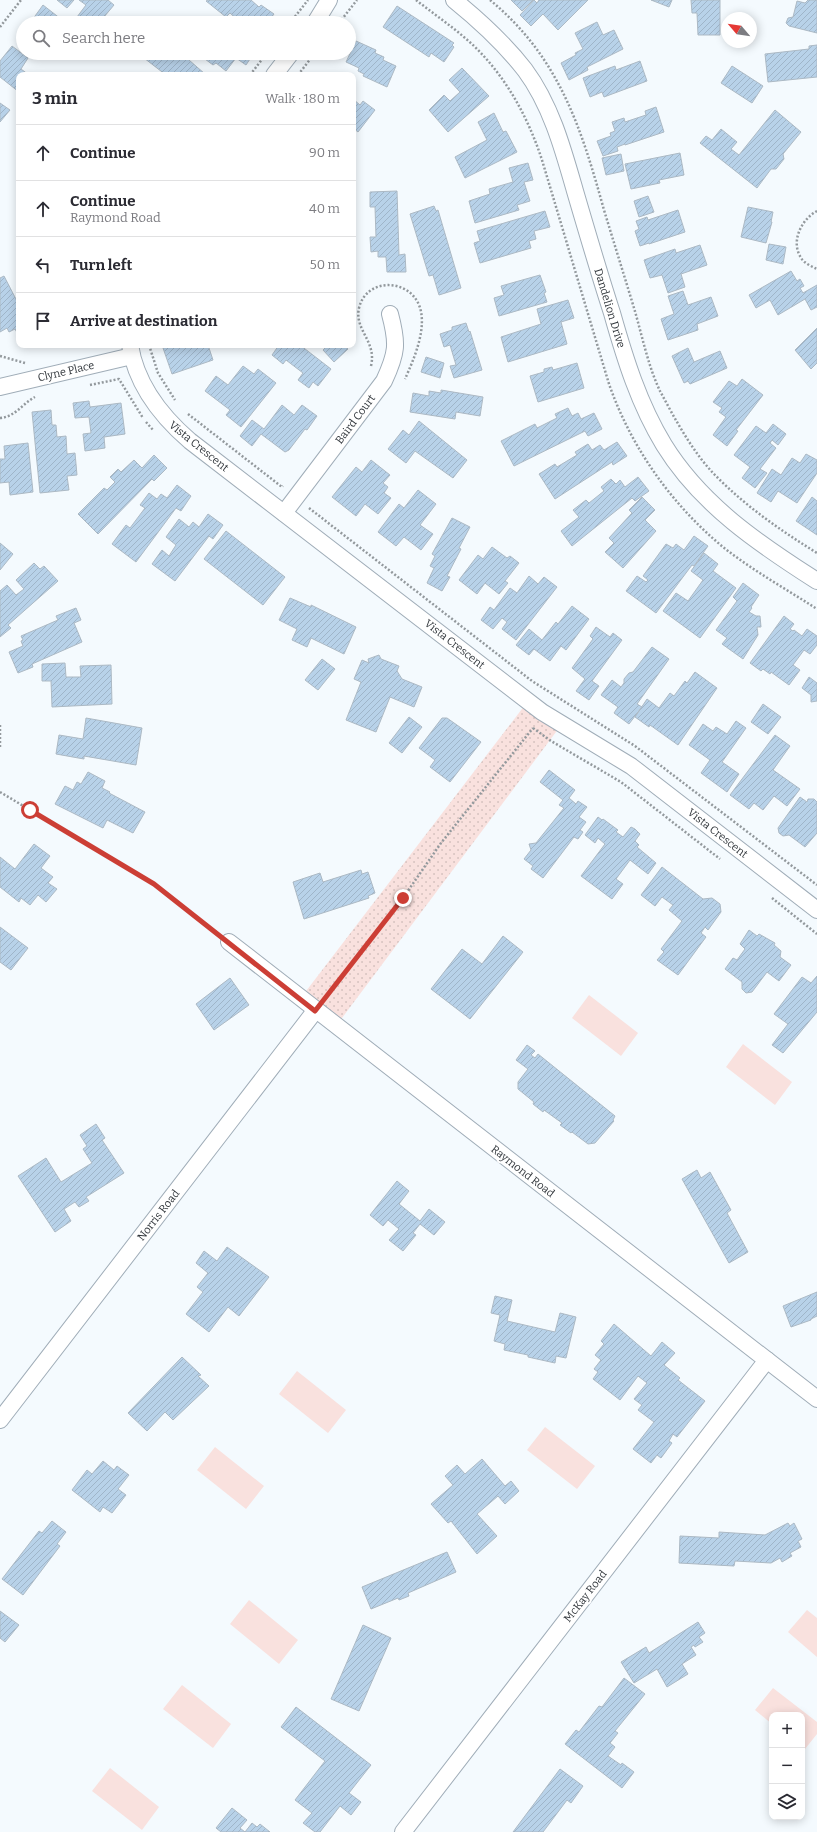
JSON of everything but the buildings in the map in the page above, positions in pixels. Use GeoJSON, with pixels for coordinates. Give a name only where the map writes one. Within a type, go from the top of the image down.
{"type":"FeatureCollection","features":[{"type":"Feature","properties":{"kind":"street"},"geometry":{"type":"LineString","coordinates":[[320,16],[329,0]]}},
{"type":"Feature","properties":{"kind":"street"},"geometry":{"type":"LineString","coordinates":[[322,16],[338,0]]}},
{"type":"Feature","properties":{"kind":"street","name":"Dandelion Drive"},"geometry":{"type":"LineString","coordinates":[[454,0],[487,28],[526,70],[553,122],[627,364],[648,416],[665,446],[680,468],[715,508],[751,537],[817,581]]}},
{"type":"Feature","properties":{"kind":"street"},"geometry":{"type":"LineString","coordinates":[[276,72],[286,60]]}},
{"type":"Feature","properties":{"kind":"street","name":"Baird Court"},"geometry":{"type":"LineString","coordinates":[[284,513],[384,381],[396,349],[390,314]]}},
{"type":"Feature","properties":{"kind":"street","name":"Vista Crescent"},"geometry":{"type":"LineString","coordinates":[[131,351],[141,380],[151,398],[167,419],[190,441],[542,712],[631,766],[817,910]]}},
{"type":"Feature","properties":{"kind":"street","name":"Clyne Place"},"geometry":{"type":"LineString","coordinates":[[0,387],[131,351]]}},
{"type":"Feature","properties":{"kind":"street","name":"Raymond Road"},"geometry":{"type":"LineString","coordinates":[[229,942],[315,1011],[817,1399]]}},
{"type":"Feature","properties":{"kind":"street","name":"Norris Road"},"geometry":{"type":"LineString","coordinates":[[0,1420],[315,1011]]}},
{"type":"Feature","properties":{"kind":"street","name":"McKay Road"},"geometry":{"type":"LineString","coordinates":[[403,1832],[767,1360]]}},
{"type":"Feature","properties":{"kind":"path"},"geometry":{"type":"LineString","coordinates":[[0,27],[21,0]]}},
{"type":"Feature","properties":{"kind":"path"},"geometry":{"type":"LineString","coordinates":[[295,16],[308,0]]}},
{"type":"Feature","properties":{"kind":"path"},"geometry":{"type":"LineString","coordinates":[[344,16],[357,0]]}},
{"type":"Feature","properties":{"kind":"path"},"geometry":{"type":"LineString","coordinates":[[490,0],[502,10],[529,38],[562,90],[576,120],[588,154],[646,350],[660,389],[673,414],[695,449],[713,473],[741,500],[763,517],[817,553]]}},
{"type":"Feature","properties":{"kind":"path"},"geometry":{"type":"LineString","coordinates":[[252,72],[262,60]]}},
{"type":"Feature","properties":{"kind":"path"},"geometry":{"type":"LineString","coordinates":[[300,72],[310,60]]}},
{"type":"Feature","properties":{"kind":"path"},"geometry":{"type":"LineString","coordinates":[[817,211],[805,220],[796,242],[800,256],[804,262],[817,269]]}},
{"type":"Feature","properties":{"kind":"path"},"geometry":{"type":"LineString","coordinates":[[150,348],[158,373],[180,405]]}},
{"type":"Feature","properties":{"kind":"path"},"geometry":{"type":"LineString","coordinates":[[82,386],[119,379]]}},
{"type":"Feature","properties":{"kind":"path"},"geometry":{"type":"LineString","coordinates":[[0,418],[10,416],[17,412],[27,402],[39,396]]}},
{"type":"Feature","properties":{"kind":"path"},"geometry":{"type":"LineString","coordinates":[[184,410],[201,426],[282,487]]}},
{"type":"Feature","properties":{"kind":"path"},"geometry":{"type":"LineString","coordinates":[[309,508],[532,681],[648,755],[817,885]]}},
{"type":"Feature","properties":{"kind":"path"},"geometry":{"type":"LineString","coordinates":[[0,724],[0,748]]}},
{"type":"Feature","properties":{"kind":"path"},"geometry":{"type":"LineString","coordinates":[[315,1011],[403,898],[441,843],[533,728],[551,742],[621,782],[727,863]]}},
{"type":"Feature","properties":{"kind":"path"},"geometry":{"type":"LineString","coordinates":[[0,792],[154,884],[229,942]]}},
{"type":"Feature","properties":{"kind":"path"},"geometry":{"type":"LineString","coordinates":[[769,896],[817,934]]}},
{"type":"Feature","properties":{"kind":"shaded area"},"geometry":{"type":"Polygon","coordinates":[[[528,701],[562,724],[336,1026],[300,999],[528,701]]]}},
{"type":"Feature","properties":{"kind":"shaded area"},"geometry":{"type":"Polygon","coordinates":[[[589,995],[638,1033],[621,1056],[572,1018],[589,995]]]}},
{"type":"Feature","properties":{"kind":"shaded area"},"geometry":{"type":"Polygon","coordinates":[[[743,1044],[792,1082],[775,1105],[726,1067],[743,1044]]]}},
{"type":"Feature","properties":{"kind":"shaded area"},"geometry":{"type":"Polygon","coordinates":[[[297,1371],[346,1410],[328,1433],[279,1394],[297,1371]]]}},
{"type":"Feature","properties":{"kind":"shaded area"},"geometry":{"type":"Polygon","coordinates":[[[545,1427],[595,1466],[577,1489],[527,1450],[545,1427]]]}},
{"type":"Feature","properties":{"kind":"shaded area"},"geometry":{"type":"Polygon","coordinates":[[[215,1447],[264,1486],[246,1509],[197,1470],[215,1447]]]}},
{"type":"Feature","properties":{"kind":"shaded area"},"geometry":{"type":"Polygon","coordinates":[[[249,1600],[298,1640],[279,1664],[230,1624],[249,1600]]]}},
{"type":"Feature","properties":{"kind":"shaded area"},"geometry":{"type":"Polygon","coordinates":[[[807,1610],[817,1618],[817,1657],[788,1632],[807,1610]]]}},
{"type":"Feature","properties":{"kind":"shaded area"},"geometry":{"type":"Polygon","coordinates":[[[182,1685],[231,1724],[213,1748],[163,1709],[182,1685]]]}},
{"type":"Feature","properties":{"kind":"shaded area"},"geometry":{"type":"Polygon","coordinates":[[[773,1688],[804,1712],[769,1712],[769,1722],[755,1710],[773,1688]]]}},
{"type":"Feature","properties":{"kind":"shaded area"},"geometry":{"type":"Polygon","coordinates":[[[805,1713],[817,1722],[817,1734],[805,1749],[805,1713]]]}},
{"type":"Feature","properties":{"kind":"shaded area"},"geometry":{"type":"Polygon","coordinates":[[[110,1768],[159,1807],[142,1830],[92,1791],[110,1768]]]}},
{"type":"Feature","properties":{"kind":"route"},"geometry":{"type":"LineString","coordinates":[[30,810],[154,884],[315,1011],[403,898]]}}]}
